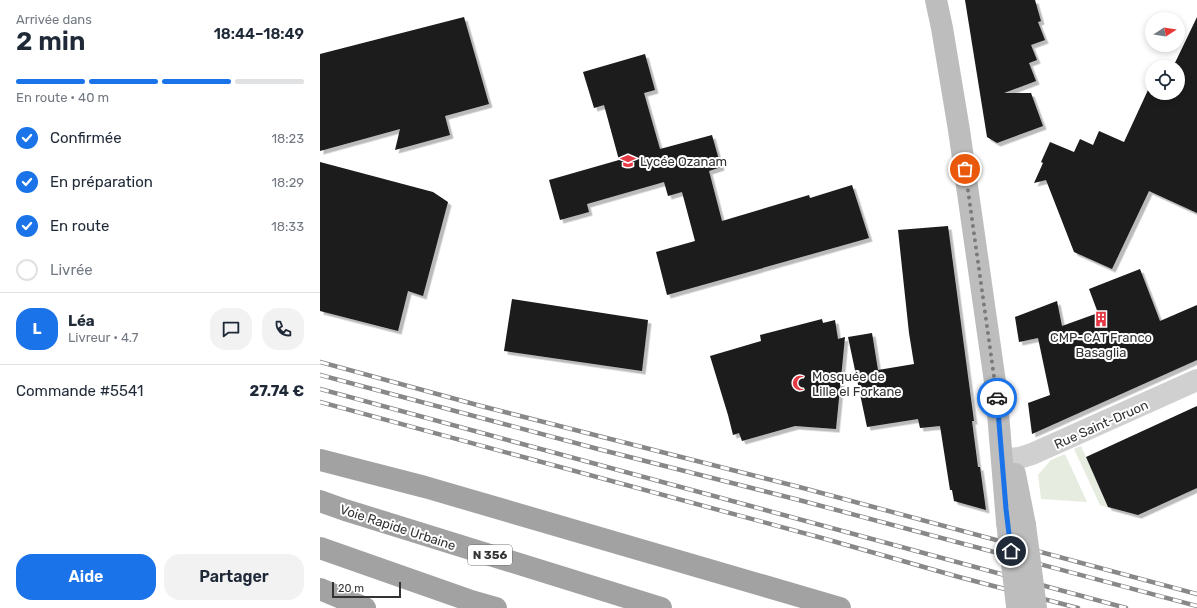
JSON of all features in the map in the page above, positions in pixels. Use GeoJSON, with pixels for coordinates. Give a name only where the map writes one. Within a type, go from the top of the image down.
{"type":"FeatureCollection","features":[{"type":"Feature","properties":{"kind":"highway"},"geometry":{"type":"LineString","coordinates":[[320,460],[425,487],[840,608]]}},
{"type":"Feature","properties":{"kind":"highway","name":"Voie Rapide Urbaine"},"geometry":{"type":"LineString","coordinates":[[320,501],[414,532],[660,608]]}},
{"type":"Feature","properties":{"kind":"highway"},"geometry":{"type":"LineString","coordinates":[[320,548],[468,600],[496,608]]}},
{"type":"Feature","properties":{"kind":"highway"},"geometry":{"type":"LineString","coordinates":[[320,589],[365,608]]}},
{"type":"Feature","properties":{"kind":"main road"},"geometry":{"type":"LineString","coordinates":[[936,0],[959,130],[1007,459],[1016,523],[1023,607]]}},
{"type":"Feature","properties":{"kind":"street","name":"Rue Saint-Druon"},"geometry":{"type":"LineString","coordinates":[[1007,459],[1032,454],[1061,442],[1197,380]]}},
{"type":"Feature","properties":{"kind":"shaded area"},"geometry":{"type":"Polygon","coordinates":[[[1081,446],[1109,508],[1100,505],[1074,449],[1081,446]]]}},
{"type":"Feature","properties":{"kind":"shaded area"},"geometry":{"type":"Polygon","coordinates":[[[1065,454],[1087,502],[1041,499],[1038,475],[1051,460],[1065,454]]]}},
{"type":"Feature","properties":{"kind":"building"},"geometry":{"type":"Polygon","coordinates":[[[965,0],[1035,0],[1041,21],[1038,22],[1045,40],[1031,45],[1037,60],[1029,63],[1036,81],[1004,93],[1031,93],[1043,126],[997,143],[987,137],[965,0]]]}},
{"type":"Feature","properties":{"kind":"building"},"geometry":{"type":"Polygon","coordinates":[[[464,17],[489,104],[445,116],[450,135],[395,150],[400,129],[320,151],[320,54],[464,17]]]}},
{"type":"Feature","properties":{"kind":"building"},"geometry":{"type":"Polygon","coordinates":[[[1197,17],[1197,213],[1149,191],[1112,269],[1074,252],[1046,180],[1034,183],[1050,142],[1074,152],[1080,139],[1093,145],[1099,131],[1124,142],[1145,96],[1145,100],[1185,100],[1185,60],[1176,60],[1180,52],[1185,52],[1185,42],[1197,17]]]}},
{"type":"Feature","properties":{"kind":"building"},"geometry":{"type":"Polygon","coordinates":[[[645,54],[655,90],[644,93],[660,149],[712,135],[721,167],[709,171],[722,221],[809,195],[810,198],[852,185],[869,238],[667,295],[656,252],[695,241],[682,192],[668,196],[664,182],[587,204],[589,212],[560,220],[549,180],[619,160],[604,105],[594,108],[583,72],[645,54]]]}},
{"type":"Feature","properties":{"kind":"building"},"geometry":{"type":"Polygon","coordinates":[[[320,162],[433,192],[448,202],[423,296],[408,291],[398,331],[320,311],[320,162]]]}},
{"type":"Feature","properties":{"kind":"building"},"geometry":{"type":"Polygon","coordinates":[[[948,226],[974,421],[972,421],[978,467],[980,467],[986,510],[954,501],[952,490],[950,490],[940,426],[920,428],[918,419],[867,427],[848,337],[872,333],[878,370],[914,364],[909,333],[898,230],[948,226]]]}},
{"type":"Feature","properties":{"kind":"building"},"geometry":{"type":"Polygon","coordinates":[[[1140,269],[1160,321],[1197,305],[1197,360],[1032,434],[1028,403],[1050,395],[1038,338],[1019,342],[1015,317],[1057,301],[1062,326],[1098,313],[1089,289],[1140,269]]]}},
{"type":"Feature","properties":{"kind":"building"},"geometry":{"type":"Polygon","coordinates":[[[512,299],[648,320],[642,371],[504,351],[512,299]]]}},
{"type":"Feature","properties":{"kind":"building","name":"Mosquée de Lille el Forkane"},"geometry":{"type":"Polygon","coordinates":[[[822,319],[823,323],[835,320],[838,339],[845,337],[836,429],[795,426],[742,441],[739,433],[733,435],[710,356],[761,341],[760,335],[822,319]]]}},
{"type":"Feature","properties":{"kind":"building"},"geometry":{"type":"Polygon","coordinates":[[[1197,406],[1197,488],[1138,515],[1108,507],[1086,457],[1197,406]]]}},
{"type":"Feature","properties":{"kind":"railway"},"geometry":{"type":"LineString","coordinates":[[320,362],[481,406],[803,488],[1197,594]]}},
{"type":"Feature","properties":{"kind":"railway"},"geometry":{"type":"LineString","coordinates":[[320,375],[1197,606]]}},
{"type":"Feature","properties":{"kind":"railway"},"geometry":{"type":"LineString","coordinates":[[320,389],[1126,608]]}},
{"type":"Feature","properties":{"kind":"railway"},"geometry":{"type":"LineString","coordinates":[[320,402],[822,538],[959,577],[1078,608]]}},
{"type":"Feature","properties":{"kind":"way so far"},"geometry":{"type":"LineString","coordinates":[[965,169],[997,398]]}},
{"type":"Feature","properties":{"kind":"place","name":"Lycée Ozanam"},"geometry":{"type":"Point","coordinates":[628,161]}},
{"type":"Feature","properties":{"kind":"place","name":"CMP-CAT Franco Basaglia"},"geometry":{"type":"Point","coordinates":[1101,319]}},
{"type":"Feature","properties":{"kind":"place","name":"Mosquée de Lille el Forkane"},"geometry":{"type":"Point","coordinates":[800,383]}},
{"type":"Feature","properties":{"kind":"route"},"geometry":{"type":"LineString","coordinates":[[997,398],[1011,551]]}}]}
